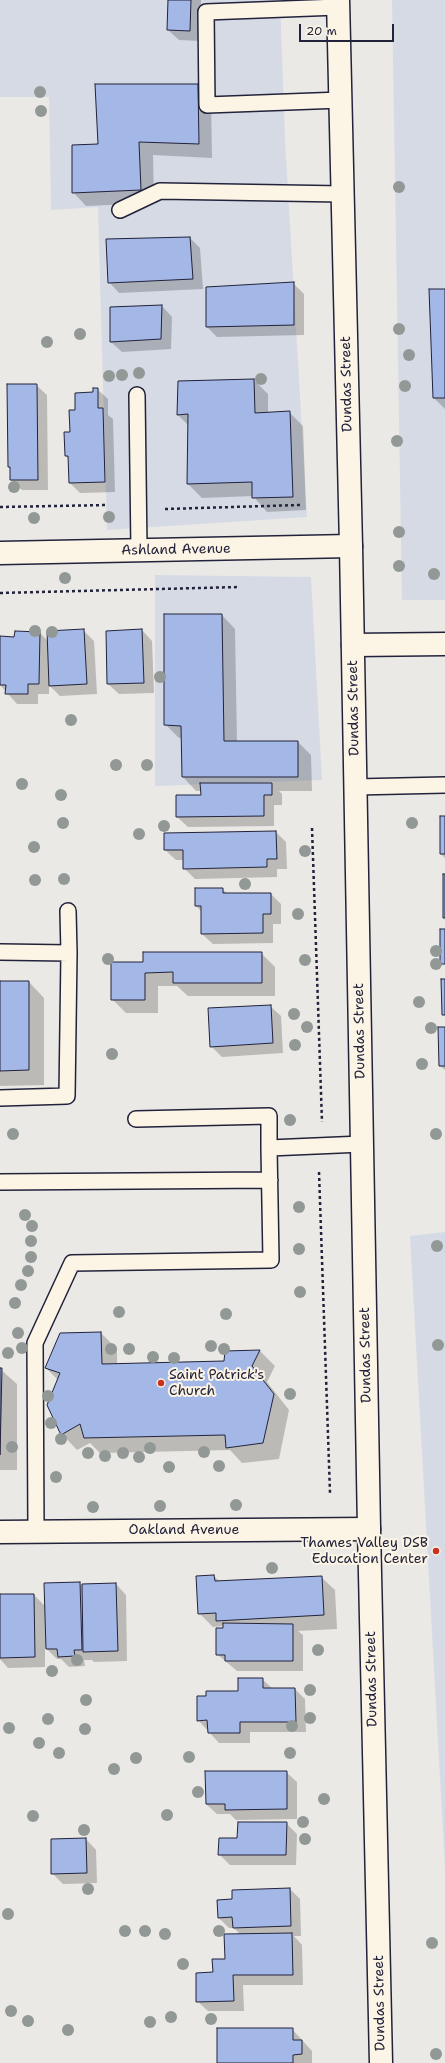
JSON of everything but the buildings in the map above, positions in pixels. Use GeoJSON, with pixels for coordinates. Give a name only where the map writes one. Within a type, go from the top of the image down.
{"type":"FeatureCollection","features":[{"type":"Feature","properties":{"kind":"main road","name":"Dundas Street"},"geometry":{"type":"LineString","coordinates":[[338,4],[351,546],[369,1529],[381,2063]]}},
{"type":"Feature","properties":{"kind":"main road","name":"Ashland Avenue"},"geometry":{"type":"LineString","coordinates":[[0,553],[351,546]]}},
{"type":"Feature","properties":{"kind":"main road"},"geometry":{"type":"LineString","coordinates":[[353,645],[445,644]]}},
{"type":"Feature","properties":{"kind":"main road","name":"Oakland Avenue"},"geometry":{"type":"LineString","coordinates":[[0,1532],[369,1529]]}},
{"type":"Feature","properties":{"kind":"lane"},"geometry":{"type":"LineString","coordinates":[[338,4],[206,12],[207,105],[341,100]]}},
{"type":"Feature","properties":{"kind":"lane"},"geometry":{"type":"LineString","coordinates":[[120,210],[160,191],[343,194]]}},
{"type":"Feature","properties":{"kind":"lane"},"geometry":{"type":"LineString","coordinates":[[137,395],[139,550]]}},
{"type":"Feature","properties":{"kind":"lane"},"geometry":{"type":"LineString","coordinates":[[355,787],[445,784]]}},
{"type":"Feature","properties":{"kind":"lane"},"geometry":{"type":"LineString","coordinates":[[0,1098],[67,1096],[69,953],[68,911]]}},
{"type":"Feature","properties":{"kind":"lane"},"geometry":{"type":"LineString","coordinates":[[0,952],[69,953]]}},
{"type":"Feature","properties":{"kind":"lane"},"geometry":{"type":"LineString","coordinates":[[36,1531],[35,1343],[72,1263],[271,1260],[269,1116],[136,1119]]}},
{"type":"Feature","properties":{"kind":"lane"},"geometry":{"type":"LineString","coordinates":[[269,1148],[362,1144]]}},
{"type":"Feature","properties":{"kind":"lane"},"geometry":{"type":"LineString","coordinates":[[0,1182],[270,1180]]}},
{"type":"Feature","properties":{"kind":"path"},"geometry":{"type":"LineString","coordinates":[[0,508],[108,505]]}},
{"type":"Feature","properties":{"kind":"path"},"geometry":{"type":"LineString","coordinates":[[165,509],[300,505]]}},
{"type":"Feature","properties":{"kind":"path"},"geometry":{"type":"LineString","coordinates":[[0,593],[239,587]]}},
{"type":"Feature","properties":{"kind":"path"},"geometry":{"type":"LineString","coordinates":[[312,828],[322,1129]]}},
{"type":"Feature","properties":{"kind":"path"},"geometry":{"type":"LineString","coordinates":[[319,1172],[330,1493]]}},
{"type":"Feature","properties":{"kind":"shaded area"},"geometry":{"type":"Polygon","coordinates":[[[0,0],[280,0],[285,140],[307,517],[107,530],[98,207],[51,210],[49,97],[0,97],[0,0]]]}},
{"type":"Feature","properties":{"kind":"shaded area"},"geometry":{"type":"Polygon","coordinates":[[[392,0],[445,0],[445,600],[402,600],[392,0]]]}},
{"type":"Feature","properties":{"kind":"shaded area"},"geometry":{"type":"Polygon","coordinates":[[[155,575],[311,577],[322,780],[155,786],[155,575]]]}},
{"type":"Feature","properties":{"kind":"shaded area","name":"Thames Valley DSB Education Center"},"geometry":{"type":"Polygon","coordinates":[[[445,1232],[445,1867],[410,1236],[445,1232]]]}},
{"type":"Feature","properties":{"kind":"place","name":"Saint Patrick's Church"},"geometry":{"type":"Point","coordinates":[161,1383]}},
{"type":"Feature","properties":{"kind":"place","name":"Thames Valley DSB Education Center"},"geometry":{"type":"Point","coordinates":[436,1551]}}]}
